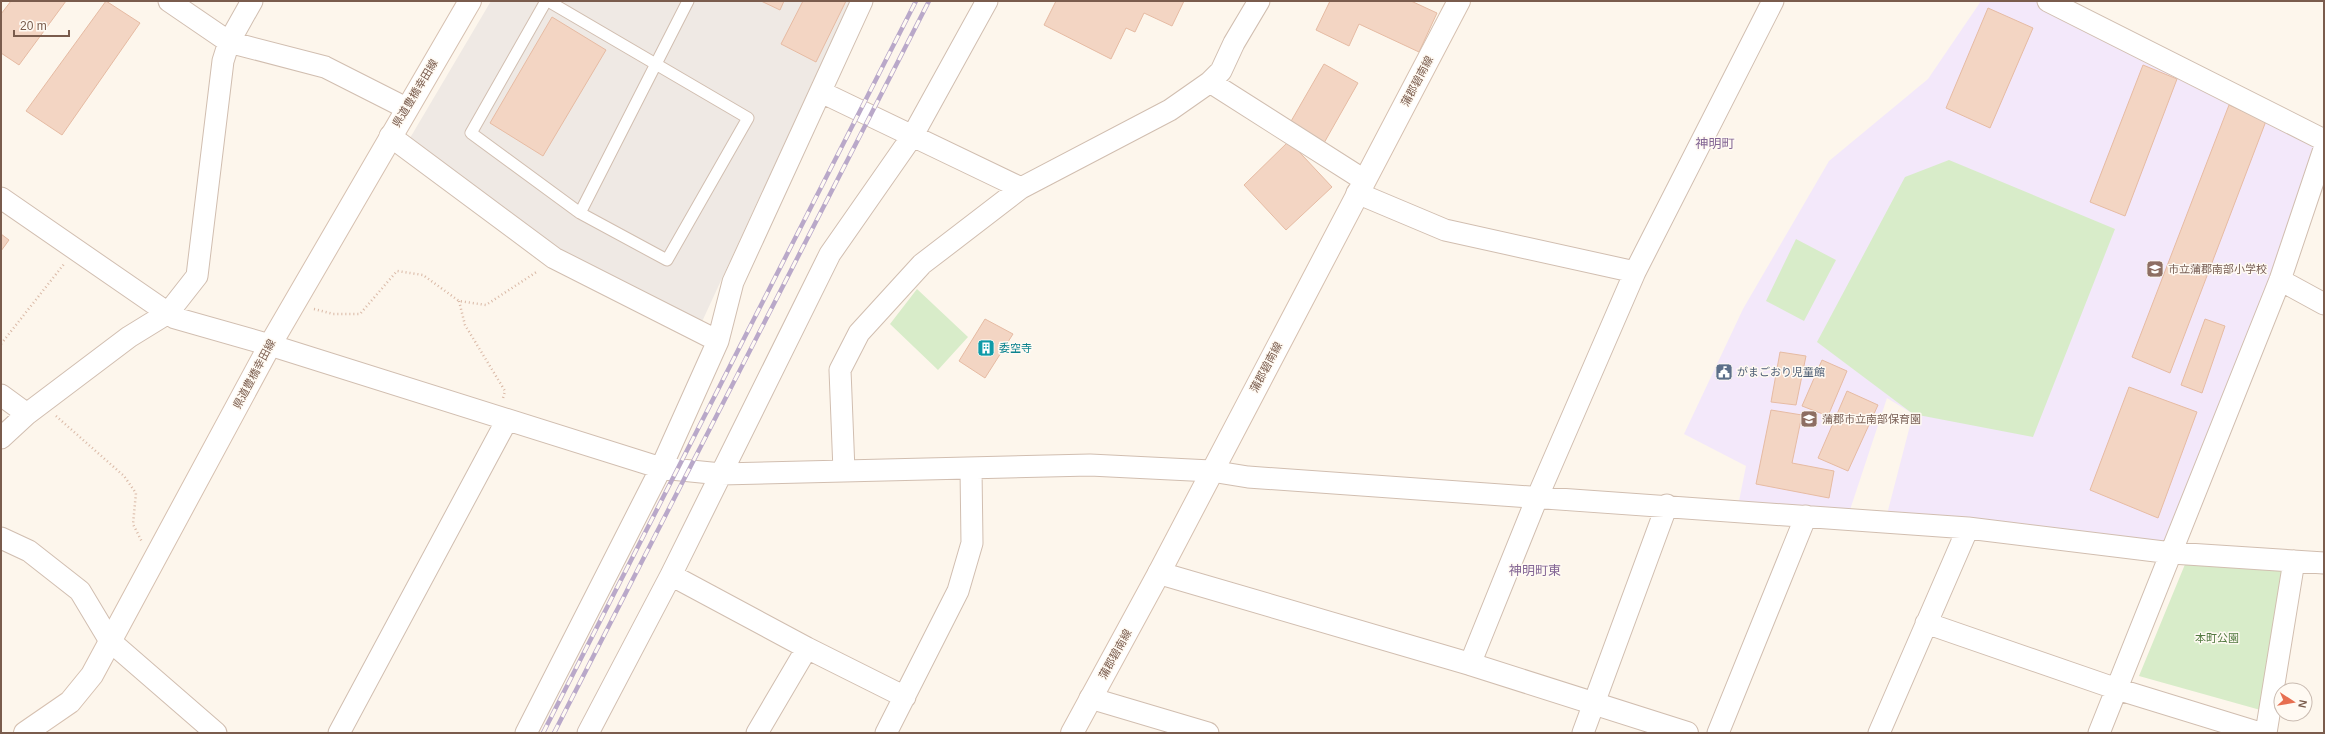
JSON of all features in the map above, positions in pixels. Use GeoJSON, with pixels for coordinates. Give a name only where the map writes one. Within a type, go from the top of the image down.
{"type":"FeatureCollection","features":[{"type":"Feature","properties":{"kind":"main road","name":"県道豊橋幸田線"},"geometry":{"type":"LineString","coordinates":[[25,733],[70,702],[92,675],[270,345],[406,108],[470,1]]}},
{"type":"Feature","properties":{"kind":"main road","name":"蒲郡碧南線"},"geometry":{"type":"LineString","coordinates":[[1072,733],[1159,573],[1211,471],[1459,1]]}},
{"type":"Feature","properties":{"kind":"main road"},"geometry":{"type":"LineString","coordinates":[[1159,573],[1470,664],[1594,705],[1687,733]]}},
{"type":"Feature","properties":{"kind":"street"},"geometry":{"type":"LineString","coordinates":[[169,1],[229,42],[325,67],[406,108]]}},
{"type":"Feature","properties":{"kind":"street"},"geometry":{"type":"LineString","coordinates":[[1,438],[35,409],[129,337],[168,312],[197,276],[223,62],[229,42],[252,1]]}},
{"type":"Feature","properties":{"kind":"street"},"geometry":{"type":"LineString","coordinates":[[526,733],[661,468],[718,341],[733,282],[862,1]]}},
{"type":"Feature","properties":{"kind":"street"},"geometry":{"type":"LineString","coordinates":[[588,733],[671,575],[830,254],[913,135],[987,1]]}},
{"type":"Feature","properties":{"kind":"street"},"geometry":{"type":"LineString","coordinates":[[1470,664],[1537,498],[1635,272],[1773,1]]}},
{"type":"Feature","properties":{"kind":"street"},"geometry":{"type":"LineString","coordinates":[[2048,1],[2324,140]]}},
{"type":"Feature","properties":{"kind":"street"},"geometry":{"type":"LineString","coordinates":[[844,471],[840,370],[859,333],[922,264],[1021,188],[1170,110],[1210,82],[1221,70],[1256,2]]}},
{"type":"Feature","properties":{"kind":"street"},"geometry":{"type":"LineString","coordinates":[[1210,82],[1361,186],[1445,230],[1635,272]]}},
{"type":"Feature","properties":{"kind":"street"},"geometry":{"type":"LineString","coordinates":[[821,92],[1021,188]]}},
{"type":"Feature","properties":{"kind":"street"},"geometry":{"type":"LineString","coordinates":[[390,136],[554,258],[718,341]]}},
{"type":"Feature","properties":{"kind":"street"},"geometry":{"type":"LineString","coordinates":[[2099,733],[2280,280],[2324,149]]}},
{"type":"Feature","properties":{"kind":"street"},"geometry":{"type":"LineString","coordinates":[[1,198],[175,318],[270,345],[661,468],[721,474],[1090,465],[1211,471],[1248,477],[1537,498],[1667,505],[1968,528],[2172,553],[2324,563]]}},
{"type":"Feature","properties":{"kind":"street"},"geometry":{"type":"LineString","coordinates":[[2280,280],[2324,304]]}},
{"type":"Feature","properties":{"kind":"street"},"geometry":{"type":"LineString","coordinates":[[1,395],[35,409]]}},
{"type":"Feature","properties":{"kind":"street"},"geometry":{"type":"LineString","coordinates":[[339,733],[502,418]]}},
{"type":"Feature","properties":{"kind":"street"},"geometry":{"type":"LineString","coordinates":[[886,733],[958,591],[972,542],[971,469]]}},
{"type":"Feature","properties":{"kind":"street"},"geometry":{"type":"LineString","coordinates":[[1583,733],[1667,505]]}},
{"type":"Feature","properties":{"kind":"street"},"geometry":{"type":"LineString","coordinates":[[1718,733],[1806,516]]}},
{"type":"Feature","properties":{"kind":"street"},"geometry":{"type":"LineString","coordinates":[[1879,733],[1968,528]]}},
{"type":"Feature","properties":{"kind":"street"},"geometry":{"type":"LineString","coordinates":[[1,538],[29,551],[80,591],[110,640],[216,733]]}},
{"type":"Feature","properties":{"kind":"street"},"geometry":{"type":"LineString","coordinates":[[2266,733],[2294,561]]}},
{"type":"Feature","properties":{"kind":"street"},"geometry":{"type":"LineString","coordinates":[[671,575],[807,648],[905,697]]}},
{"type":"Feature","properties":{"kind":"street"},"geometry":{"type":"LineString","coordinates":[[1926,623],[2117,689],[2260,733]]}},
{"type":"Feature","properties":{"kind":"street"},"geometry":{"type":"LineString","coordinates":[[757,733],[807,648]]}},
{"type":"Feature","properties":{"kind":"street"},"geometry":{"type":"LineString","coordinates":[[1090,698],[1208,733]]}},
{"type":"Feature","properties":{"kind":"lane"},"geometry":{"type":"LineString","coordinates":[[547,1],[656,66],[748,118],[667,260],[580,213],[471,133],[547,1]]}},
{"type":"Feature","properties":{"kind":"lane"},"geometry":{"type":"LineString","coordinates":[[580,213],[688,1]]}},
{"type":"Feature","properties":{"kind":"path"},"geometry":{"type":"LineString","coordinates":[[1,344],[76,249]]}},
{"type":"Feature","properties":{"kind":"path"},"geometry":{"type":"LineString","coordinates":[[294,304],[333,314],[360,314],[397,272],[423,275],[459,301],[486,305],[509,291],[554,258]]}},
{"type":"Feature","properties":{"kind":"path"},"geometry":{"type":"LineString","coordinates":[[459,301],[465,325],[505,391],[502,418]]}},
{"type":"Feature","properties":{"kind":"path"},"geometry":{"type":"LineString","coordinates":[[35,409],[124,476],[131,485],[136,493],[133,524],[152,564]]}},
{"type":"Feature","properties":{"kind":"shaded area"},"geometry":{"type":"Polygon","coordinates":[[[491,1],[850,1],[700,326],[557,253],[410,138],[491,1]]]}},
{"type":"Feature","properties":{"kind":"shaded area"},"geometry":{"type":"Polygon","coordinates":[[[1981,1],[2047,1],[2324,140],[2172,553],[1885,522],[1913,414],[1887,398],[1847,519],[1737,511],[1746,466],[1684,434],[1743,309],[1829,161],[1928,79],[1981,1]]]}},
{"type":"Feature","properties":{"kind":"green space"},"geometry":{"type":"Polygon","coordinates":[[[1949,160],[2115,229],[2033,437],[1913,414],[1817,342],[1905,177],[1949,160]]]}},
{"type":"Feature","properties":{"kind":"green space"},"geometry":{"type":"Polygon","coordinates":[[[1796,239],[1836,260],[1804,321],[1766,301],[1796,239]]]}},
{"type":"Feature","properties":{"kind":"green space"},"geometry":{"type":"Polygon","coordinates":[[[917,289],[968,337],[938,370],[890,324],[917,289]]]}},
{"type":"Feature","properties":{"kind":"green space","name":"本町公園"},"geometry":{"type":"Polygon","coordinates":[[[2188,557],[2286,563],[2264,711],[2139,676],[2188,557]]]}},
{"type":"Feature","properties":{"kind":"building"},"geometry":{"type":"Polygon","coordinates":[[[11,1],[66,1],[19,65],[1,53],[1,14],[11,1]]]}},
{"type":"Feature","properties":{"kind":"building"},"geometry":{"type":"Polygon","coordinates":[[[106,1],[140,23],[62,135],[26,111],[106,1]]]}},
{"type":"Feature","properties":{"kind":"building"},"geometry":{"type":"Polygon","coordinates":[[[761,1],[784,1],[780,10],[761,1]]]}},
{"type":"Feature","properties":{"kind":"building"},"geometry":{"type":"Polygon","coordinates":[[[803,1],[846,1],[816,62],[781,44],[803,1]]]}},
{"type":"Feature","properties":{"kind":"building"},"geometry":{"type":"Polygon","coordinates":[[[1056,1],[1184,1],[1172,26],[1144,13],[1135,32],[1126,28],[1111,59],[1044,25],[1056,1]]]}},
{"type":"Feature","properties":{"kind":"building"},"geometry":{"type":"Polygon","coordinates":[[[1330,1],[1411,1],[1437,13],[1419,52],[1359,24],[1349,46],[1316,30],[1330,1]]]}},
{"type":"Feature","properties":{"kind":"building"},"geometry":{"type":"Polygon","coordinates":[[[1988,8],[2033,28],[1990,128],[1946,108],[1988,8]]]}},
{"type":"Feature","properties":{"kind":"building"},"geometry":{"type":"Polygon","coordinates":[[[552,17],[606,50],[543,156],[490,123],[552,17]]]}},
{"type":"Feature","properties":{"kind":"building"},"geometry":{"type":"Polygon","coordinates":[[[1324,64],[1358,83],[1324,143],[1290,123],[1324,64]]]}},
{"type":"Feature","properties":{"kind":"building"},"geometry":{"type":"Polygon","coordinates":[[[2143,65],[2177,79],[2125,216],[2090,202],[2143,65]]]}},
{"type":"Feature","properties":{"kind":"building"},"geometry":{"type":"Polygon","coordinates":[[[2229,105],[2266,121],[2170,373],[2132,357],[2229,105]]]}},
{"type":"Feature","properties":{"kind":"building"},"geometry":{"type":"Polygon","coordinates":[[[1289,141],[1332,187],[1286,230],[1244,185],[1289,141]]]}},
{"type":"Feature","properties":{"kind":"building"},"geometry":{"type":"Polygon","coordinates":[[[1,234],[9,240],[1,251],[1,234]]]}},
{"type":"Feature","properties":{"kind":"building","name":"委空寺"},"geometry":{"type":"Polygon","coordinates":[[[985,319],[1013,334],[985,378],[959,361],[985,319]]]}},
{"type":"Feature","properties":{"kind":"building"},"geometry":{"type":"Polygon","coordinates":[[[2205,319],[2225,326],[2202,393],[2181,385],[2205,319]]]}},
{"type":"Feature","properties":{"kind":"building"},"geometry":{"type":"Polygon","coordinates":[[[1780,352],[1806,356],[1796,405],[1771,402],[1780,352]]]}},
{"type":"Feature","properties":{"kind":"building"},"geometry":{"type":"Polygon","coordinates":[[[1822,360],[1847,371],[1828,416],[1802,406],[1822,360]]]}},
{"type":"Feature","properties":{"kind":"building"},"geometry":{"type":"Polygon","coordinates":[[[2129,387],[2197,412],[2158,518],[2090,490],[2129,387]]]}},
{"type":"Feature","properties":{"kind":"building"},"geometry":{"type":"Polygon","coordinates":[[[1847,391],[1878,405],[1848,471],[1818,458],[1847,391]]]}},
{"type":"Feature","properties":{"kind":"building"},"geometry":{"type":"Polygon","coordinates":[[[1771,410],[1802,415],[1792,463],[1834,471],[1829,498],[1756,484],[1771,410]]]}},
{"type":"Feature","properties":{"kind":"railway"},"geometry":{"type":"LineString","coordinates":[[543,733],[916,1]]}},
{"type":"Feature","properties":{"kind":"railway"},"geometry":{"type":"LineString","coordinates":[[554,733],[929,1]]}},
{"type":"Feature","properties":{"kind":"place","name":"市立蒲郡南部小学校"},"geometry":{"type":"Point","coordinates":[2155,269]}},
{"type":"Feature","properties":{"kind":"place","name":"委空寺"},"geometry":{"type":"Point","coordinates":[986,348]}},
{"type":"Feature","properties":{"kind":"place","name":"がまごおり児童館"},"geometry":{"type":"Point","coordinates":[1724,372]}},
{"type":"Feature","properties":{"kind":"place","name":"蒲郡市立南部保育園"},"geometry":{"type":"Point","coordinates":[1809,419]}},
{"type":"Feature","properties":{"kind":"district","name":"神明町"},"geometry":{"type":"Point","coordinates":[1715,143]}},
{"type":"Feature","properties":{"kind":"district","name":"神明町東"},"geometry":{"type":"Point","coordinates":[1535,570]}}]}
